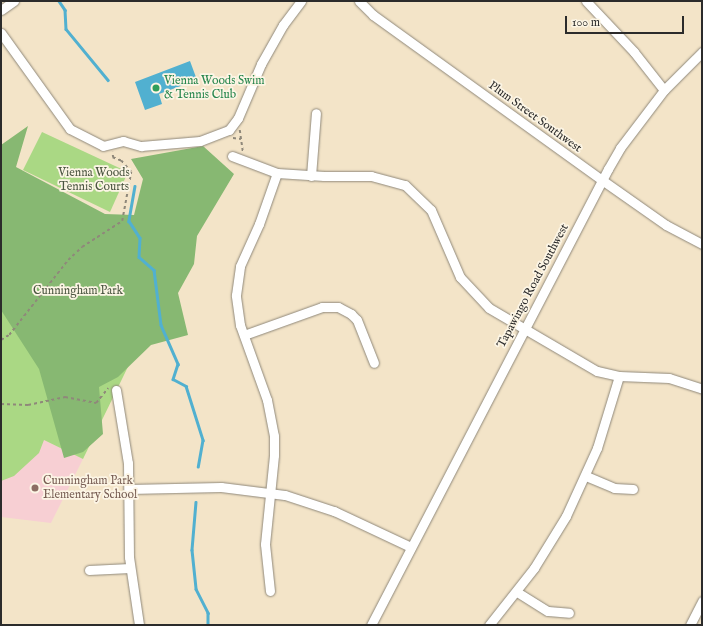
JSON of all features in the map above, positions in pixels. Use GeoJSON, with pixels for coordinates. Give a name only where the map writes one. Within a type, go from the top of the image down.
{"type":"FeatureCollection","features":[{"type":"Feature","properties":{"kind":"street"},"geometry":{"type":"LineString","coordinates":[[1,10],[14,1]]}},
{"type":"Feature","properties":{"kind":"street"},"geometry":{"type":"LineString","coordinates":[[1,33],[70,129],[103,146],[123,141],[141,146],[200,141],[229,130],[238,118],[262,64],[283,25],[301,1]]}},
{"type":"Feature","properties":{"kind":"street","name":"Plum Street Southwest"},"geometry":{"type":"LineString","coordinates":[[359,1],[373,15],[666,226],[702,244]]}},
{"type":"Feature","properties":{"kind":"street"},"geometry":{"type":"LineString","coordinates":[[586,1],[634,52],[664,90]]}},
{"type":"Feature","properties":{"kind":"street","name":"Tapawingo Road Southwest"},"geometry":{"type":"LineString","coordinates":[[371,625],[524,329],[620,148],[664,90],[702,52]]}},
{"type":"Feature","properties":{"kind":"street"},"geometry":{"type":"LineString","coordinates":[[311,176],[316,113]]}},
{"type":"Feature","properties":{"kind":"street"},"geometry":{"type":"LineString","coordinates":[[236,158],[277,173],[311,176],[382,177],[405,185],[416,192],[431,210],[453,264],[469,289],[489,308],[585,365],[619,376],[669,378],[702,389]]}},
{"type":"Feature","properties":{"kind":"street"},"geometry":{"type":"LineString","coordinates":[[270,591],[266,544],[274,455],[271,417],[237,310],[237,280],[243,259],[259,224],[277,173]]}},
{"type":"Feature","properties":{"kind":"street"},"geometry":{"type":"LineString","coordinates":[[244,335],[322,307],[338,307],[357,320],[374,363]]}},
{"type":"Feature","properties":{"kind":"street"},"geometry":{"type":"LineString","coordinates":[[489,625],[516,592],[552,541],[586,476],[607,419],[619,376]]}},
{"type":"Feature","properties":{"kind":"street"},"geometry":{"type":"LineString","coordinates":[[116,390],[125,437],[129,489],[130,568],[139,625]]}},
{"type":"Feature","properties":{"kind":"street"},"geometry":{"type":"LineString","coordinates":[[586,476],[614,488],[633,489]]}},
{"type":"Feature","properties":{"kind":"street"},"geometry":{"type":"LineString","coordinates":[[129,489],[221,487],[270,492],[334,511],[411,547]]}},
{"type":"Feature","properties":{"kind":"street"},"geometry":{"type":"LineString","coordinates":[[89,570],[130,568]]}},
{"type":"Feature","properties":{"kind":"street"},"geometry":{"type":"LineString","coordinates":[[516,592],[548,611],[569,613]]}},
{"type":"Feature","properties":{"kind":"street"},"geometry":{"type":"LineString","coordinates":[[690,625],[702,601]]}},
{"type":"Feature","properties":{"kind":"path"},"geometry":{"type":"LineString","coordinates":[[236,158],[243,153],[238,118]]}},
{"type":"Feature","properties":{"kind":"path"},"geometry":{"type":"LineString","coordinates":[[1,340],[9,335],[68,260],[82,247],[122,221],[131,172],[121,161],[113,158],[110,145]]}},
{"type":"Feature","properties":{"kind":"path"},"geometry":{"type":"LineString","coordinates":[[1,404],[35,404],[65,397],[96,403],[104,396],[106,389],[114,387],[116,390]]}},
{"type":"Feature","properties":{"kind":"shaded area","name":"Cunningham Park Elementary School"},"geometry":{"type":"Polygon","coordinates":[[[1,419],[83,459],[51,523],[1,517],[1,419]]]}},
{"type":"Feature","properties":{"kind":"green space","name":"Cunningham Park"},"geometry":{"type":"Polygon","coordinates":[[[28,126],[16,167],[105,214],[134,215],[143,179],[131,159],[203,146],[234,174],[197,236],[194,264],[178,293],[188,335],[151,345],[118,377],[99,387],[103,434],[83,452],[64,458],[39,369],[1,310],[1,145],[28,126]]]}},
{"type":"Feature","properties":{"kind":"green space","name":"Vienna Woods Tennis Courts"},"geometry":{"type":"Polygon","coordinates":[[[42,132],[128,172],[110,212],[23,170],[42,132]]]}},
{"type":"Feature","properties":{"kind":"green space","name":"Cunningham Park"},"geometry":{"type":"Polygon","coordinates":[[[1,168],[182,256],[83,459],[44,440],[39,453],[14,476],[1,481],[1,168]]]}},
{"type":"Feature","properties":{"kind":"water","name":"Vienna Woods Swim & Tennis Club"},"geometry":{"type":"Polygon","coordinates":[[[190,61],[197,80],[159,94],[162,104],[145,110],[135,82],[190,61]]]}},
{"type":"Feature","properties":{"kind":"waterway"},"geometry":{"type":"LineString","coordinates":[[59,1],[65,10],[66,29],[108,80]]}},
{"type":"Feature","properties":{"kind":"waterway"},"geometry":{"type":"LineString","coordinates":[[135,186],[129,221],[140,238],[139,257],[154,270],[161,325],[178,364],[173,379],[186,386],[203,440],[198,467]]}},
{"type":"Feature","properties":{"kind":"waterway"},"geometry":{"type":"LineString","coordinates":[[196,502],[192,550],[196,589],[208,613],[208,625]]}},
{"type":"Feature","properties":{"kind":"place","name":"Vienna Woods Swim & Tennis Club"},"geometry":{"type":"Point","coordinates":[156,88]}},
{"type":"Feature","properties":{"kind":"place","name":"Cunningham Park Elementary School"},"geometry":{"type":"Point","coordinates":[35,488]}}]}
